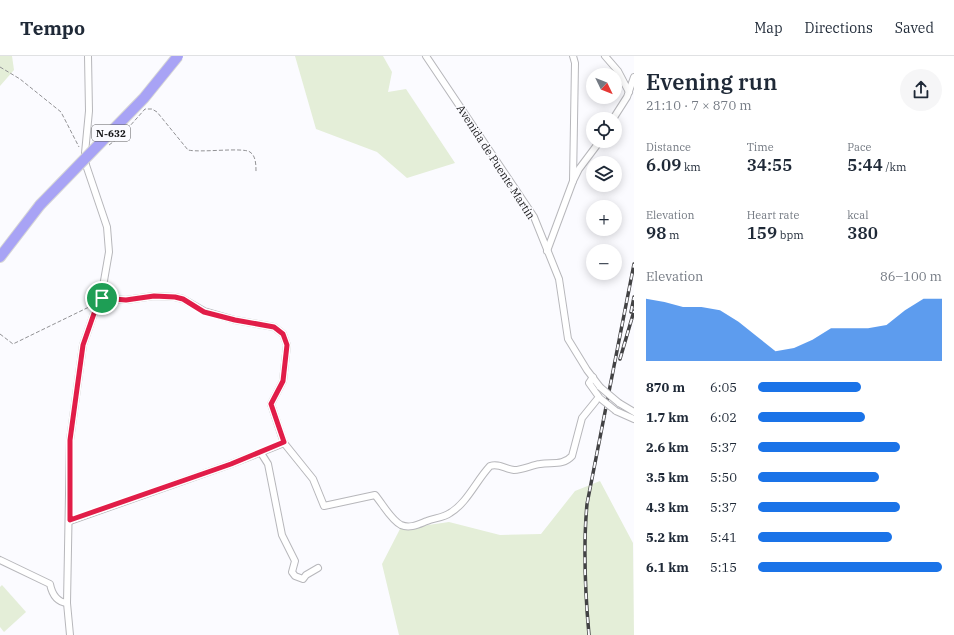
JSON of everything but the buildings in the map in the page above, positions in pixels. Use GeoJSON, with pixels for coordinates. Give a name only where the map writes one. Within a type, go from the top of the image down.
{"type":"FeatureCollection","features":[{"type":"Feature","properties":{"kind":"highway","name":"N-632"},"geometry":{"type":"LineString","coordinates":[[0,257],[40,205],[144,98],[178,56]]}},
{"type":"Feature","properties":{"kind":"street"},"geometry":{"type":"LineString","coordinates":[[70,635],[67,603],[72,432],[83,345],[100,300],[109,252],[107,227],[86,165],[85,153],[89,111],[88,56]]}},
{"type":"Feature","properties":{"kind":"street","name":"Avenida de Puente Martín"},"geometry":{"type":"LineString","coordinates":[[426,56],[534,217],[558,279],[568,339],[600,387],[619,403],[634,412]]}},
{"type":"Feature","properties":{"kind":"street"},"geometry":{"type":"LineString","coordinates":[[573,56],[575,63],[573,181]]}},
{"type":"Feature","properties":{"kind":"street"},"geometry":{"type":"LineString","coordinates":[[605,56],[618,71],[629,92]]}},
{"type":"Feature","properties":{"kind":"street"},"geometry":{"type":"LineString","coordinates":[[617,112],[629,92],[634,77]]}},
{"type":"Feature","properties":{"kind":"street"},"geometry":{"type":"LineString","coordinates":[[547,251],[573,181],[579,169],[595,148]]}},
{"type":"Feature","properties":{"kind":"street"},"geometry":{"type":"LineString","coordinates":[[100,300],[126,300],[154,296],[175,297],[183,299],[204,312],[235,320],[274,327],[283,334],[287,345],[283,381],[271,404],[284,442],[313,479],[324,506],[375,495],[384,504],[392,517],[401,525],[418,526],[432,518],[449,514],[457,509],[490,466],[495,465],[515,470],[540,464],[558,464],[569,459],[572,456],[582,418],[600,398]]}},
{"type":"Feature","properties":{"kind":"street"},"geometry":{"type":"LineString","coordinates":[[593,378],[589,383],[600,398],[616,411],[634,419]]}},
{"type":"Feature","properties":{"kind":"street"},"geometry":{"type":"LineString","coordinates":[[70,520],[261,453],[284,442]]}},
{"type":"Feature","properties":{"kind":"street"},"geometry":{"type":"LineString","coordinates":[[261,453],[268,464],[282,535],[294,561],[292,572],[295,576],[303,579],[306,575],[318,568]]}},
{"type":"Feature","properties":{"kind":"street"},"geometry":{"type":"LineString","coordinates":[[0,560],[50,584],[52,593],[62,602],[67,603]]}},
{"type":"Feature","properties":{"kind":"path"},"geometry":{"type":"LineString","coordinates":[[0,67],[20,79],[61,112],[81,151],[85,153]]}},
{"type":"Feature","properties":{"kind":"path"},"geometry":{"type":"LineString","coordinates":[[106,148],[121,136],[145,109],[152,108],[188,150],[228,151],[242,149],[249,151],[253,155],[256,172]]}},
{"type":"Feature","properties":{"kind":"path"},"geometry":{"type":"LineString","coordinates":[[0,334],[13,344],[100,300]]}},
{"type":"Feature","properties":{"kind":"green space"},"geometry":{"type":"Polygon","coordinates":[[[0,56],[12,56],[14,70],[0,86],[0,56]]]}},
{"type":"Feature","properties":{"kind":"green space"},"geometry":{"type":"Polygon","coordinates":[[[295,56],[383,56],[392,72],[388,92],[406,89],[455,163],[407,178],[377,152],[316,129],[295,56]]]}},
{"type":"Feature","properties":{"kind":"green space"},"geometry":{"type":"Polygon","coordinates":[[[600,481],[633,543],[634,635],[399,635],[382,564],[400,529],[449,522],[500,535],[541,534],[575,491],[600,481]]]}},
{"type":"Feature","properties":{"kind":"green space"},"geometry":{"type":"Polygon","coordinates":[[[2,585],[26,612],[4,632],[0,627],[0,587],[2,585]]]}},
{"type":"Feature","properties":{"kind":"railway"},"geometry":{"type":"LineString","coordinates":[[589,635],[585,570],[587,504],[634,264]]}},
{"type":"Feature","properties":{"kind":"railway"},"geometry":{"type":"LineString","coordinates":[[631,312],[634,297]]}},
{"type":"Feature","properties":{"kind":"railway"},"geometry":{"type":"LineString","coordinates":[[620,359],[634,311]]}},
{"type":"Feature","properties":{"kind":"route"},"geometry":{"type":"LineString","coordinates":[[154,296],[175,297],[183,299],[204,312],[235,320],[274,327],[283,334],[287,345],[283,381],[271,404],[284,442],[261,453],[231,464],[70,520],[70,440],[83,345],[98,302],[102,298],[126,300],[154,296]]}}]}
